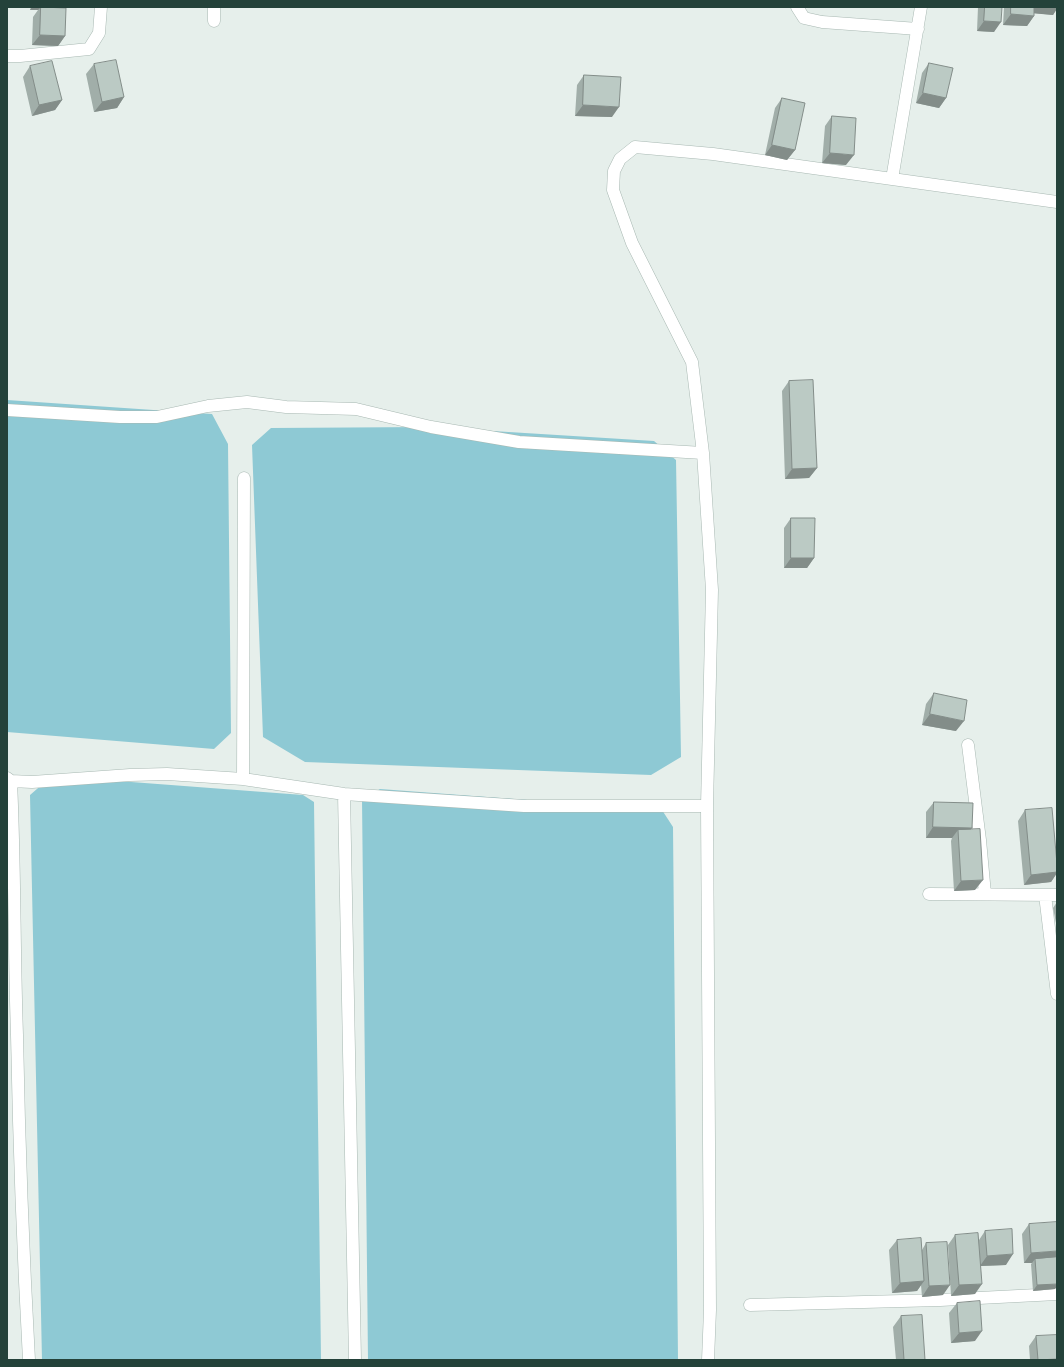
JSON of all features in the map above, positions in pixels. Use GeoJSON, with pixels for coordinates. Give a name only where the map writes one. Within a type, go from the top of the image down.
{"type":"FeatureCollection","features":[{"type":"Feature","properties":{"kind":"street"},"geometry":{"type":"LineString","coordinates":[[7,56],[89,49],[99,33],[101,7]]}},
{"type":"Feature","properties":{"kind":"street"},"geometry":{"type":"LineString","coordinates":[[214,7],[214,21]]}},
{"type":"Feature","properties":{"kind":"street"},"geometry":{"type":"LineString","coordinates":[[797,7],[804,18],[822,22],[918,29]]}},
{"type":"Feature","properties":{"kind":"street"},"geometry":{"type":"LineString","coordinates":[[892,179],[922,7]]}},
{"type":"Feature","properties":{"kind":"street"},"geometry":{"type":"LineString","coordinates":[[708,1360],[710,1303],[707,806],[712,590],[703,453],[692,362],[632,243],[613,190],[614,172],[620,159],[635,147],[713,154],[1057,202]]}},
{"type":"Feature","properties":{"kind":"street"},"geometry":{"type":"LineString","coordinates":[[7,410],[157,418],[208,406],[247,402],[286,407],[356,409],[431,427],[519,442],[703,453]]}},
{"type":"Feature","properties":{"kind":"street"},"geometry":{"type":"LineString","coordinates":[[243,779],[244,478]]}},
{"type":"Feature","properties":{"kind":"street"},"geometry":{"type":"LineString","coordinates":[[968,745],[985,894]]}},
{"type":"Feature","properties":{"kind":"street"},"geometry":{"type":"LineString","coordinates":[[29,1360],[22,1216],[16,1025],[14,836],[9,780],[32,782],[167,774],[243,779],[344,794],[524,806],[707,806]]}},
{"type":"Feature","properties":{"kind":"street"},"geometry":{"type":"LineString","coordinates":[[344,794],[355,1360]]}},
{"type":"Feature","properties":{"kind":"street"},"geometry":{"type":"LineString","coordinates":[[929,894],[1051,895],[1057,994]]}},
{"type":"Feature","properties":{"kind":"street"},"geometry":{"type":"LineString","coordinates":[[750,1304],[940,1300],[1057,1294]]}},
{"type":"Feature","properties":{"kind":"water"},"geometry":{"type":"Polygon","coordinates":[[[7,400],[212,414],[228,444],[231,733],[214,749],[7,732],[7,400]]]}},
{"type":"Feature","properties":{"kind":"water"},"geometry":{"type":"Polygon","coordinates":[[[428,427],[654,441],[676,460],[681,757],[651,775],[305,762],[263,737],[252,445],[271,428],[428,427]]]}},
{"type":"Feature","properties":{"kind":"water"},"geometry":{"type":"Polygon","coordinates":[[[52,776],[303,795],[314,802],[321,1360],[42,1360],[30,795],[52,776]]]}},
{"type":"Feature","properties":{"kind":"water"},"geometry":{"type":"Polygon","coordinates":[[[380,789],[662,810],[673,827],[678,1360],[368,1360],[362,799],[380,789]]]}},
{"type":"Feature","properties":{"kind":"building"},"geometry":{"type":"Polygon","coordinates":[[[41,7],[66,8],[65,36],[40,35],[41,7]]]}},
{"type":"Feature","properties":{"kind":"building"},"geometry":{"type":"Polygon","coordinates":[[[985,7],[1002,7],[1001,22],[984,21],[985,7]]]}},
{"type":"Feature","properties":{"kind":"building"},"geometry":{"type":"Polygon","coordinates":[[[1011,7],[1034,7],[1034,16],[1011,14],[1011,7]]]}},
{"type":"Feature","properties":{"kind":"building"},"geometry":{"type":"Polygon","coordinates":[[[116,60],[124,97],[102,102],[94,64],[116,60]]]}},
{"type":"Feature","properties":{"kind":"building"},"geometry":{"type":"Polygon","coordinates":[[[52,61],[62,100],[39,105],[30,66],[52,61]]]}},
{"type":"Feature","properties":{"kind":"building"},"geometry":{"type":"Polygon","coordinates":[[[929,63],[953,68],[946,98],[923,93],[929,63]]]}},
{"type":"Feature","properties":{"kind":"building"},"geometry":{"type":"Polygon","coordinates":[[[584,75],[621,77],[619,107],[583,105],[584,75]]]}},
{"type":"Feature","properties":{"kind":"building"},"geometry":{"type":"Polygon","coordinates":[[[782,98],[805,103],[795,150],[772,145],[782,98]]]}},
{"type":"Feature","properties":{"kind":"building"},"geometry":{"type":"Polygon","coordinates":[[[832,116],[856,118],[854,155],[830,153],[832,116]]]}},
{"type":"Feature","properties":{"kind":"building"},"geometry":{"type":"Polygon","coordinates":[[[813,380],[817,468],[792,469],[789,381],[813,380]]]}},
{"type":"Feature","properties":{"kind":"building"},"geometry":{"type":"Polygon","coordinates":[[[791,518],[815,518],[814,558],[791,558],[791,518]]]}},
{"type":"Feature","properties":{"kind":"building"},"geometry":{"type":"Polygon","coordinates":[[[934,693],[967,700],[964,721],[930,714],[934,693]]]}},
{"type":"Feature","properties":{"kind":"building"},"geometry":{"type":"Polygon","coordinates":[[[934,802],[973,803],[972,828],[933,827],[934,802]]]}},
{"type":"Feature","properties":{"kind":"building"},"geometry":{"type":"Polygon","coordinates":[[[1052,808],[1057,872],[1031,875],[1025,810],[1052,808]]]}},
{"type":"Feature","properties":{"kind":"building"},"geometry":{"type":"Polygon","coordinates":[[[980,829],[983,880],[961,881],[958,830],[980,829]]]}},
{"type":"Feature","properties":{"kind":"building"},"geometry":{"type":"Polygon","coordinates":[[[1057,1222],[1057,1251],[1031,1253],[1029,1224],[1057,1222]]]}},
{"type":"Feature","properties":{"kind":"building"},"geometry":{"type":"Polygon","coordinates":[[[1012,1229],[1013,1254],[987,1256],[985,1231],[1012,1229]]]}},
{"type":"Feature","properties":{"kind":"building"},"geometry":{"type":"Polygon","coordinates":[[[978,1233],[982,1284],[959,1285],[955,1235],[978,1233]]]}},
{"type":"Feature","properties":{"kind":"building"},"geometry":{"type":"Polygon","coordinates":[[[921,1238],[924,1281],[900,1283],[897,1240],[921,1238]]]}},
{"type":"Feature","properties":{"kind":"building"},"geometry":{"type":"Polygon","coordinates":[[[947,1242],[950,1285],[929,1286],[926,1243],[947,1242]]]}},
{"type":"Feature","properties":{"kind":"building"},"geometry":{"type":"Polygon","coordinates":[[[1057,1257],[1057,1284],[1037,1285],[1035,1259],[1057,1257]]]}},
{"type":"Feature","properties":{"kind":"building"},"geometry":{"type":"Polygon","coordinates":[[[980,1301],[982,1331],[959,1333],[957,1303],[980,1301]]]}},
{"type":"Feature","properties":{"kind":"building"},"geometry":{"type":"Polygon","coordinates":[[[922,1315],[925,1360],[904,1360],[901,1316],[922,1315]]]}},
{"type":"Feature","properties":{"kind":"building"},"geometry":{"type":"Polygon","coordinates":[[[1057,1335],[1057,1359],[1038,1360],[1036,1336],[1057,1335]]]}}]}
